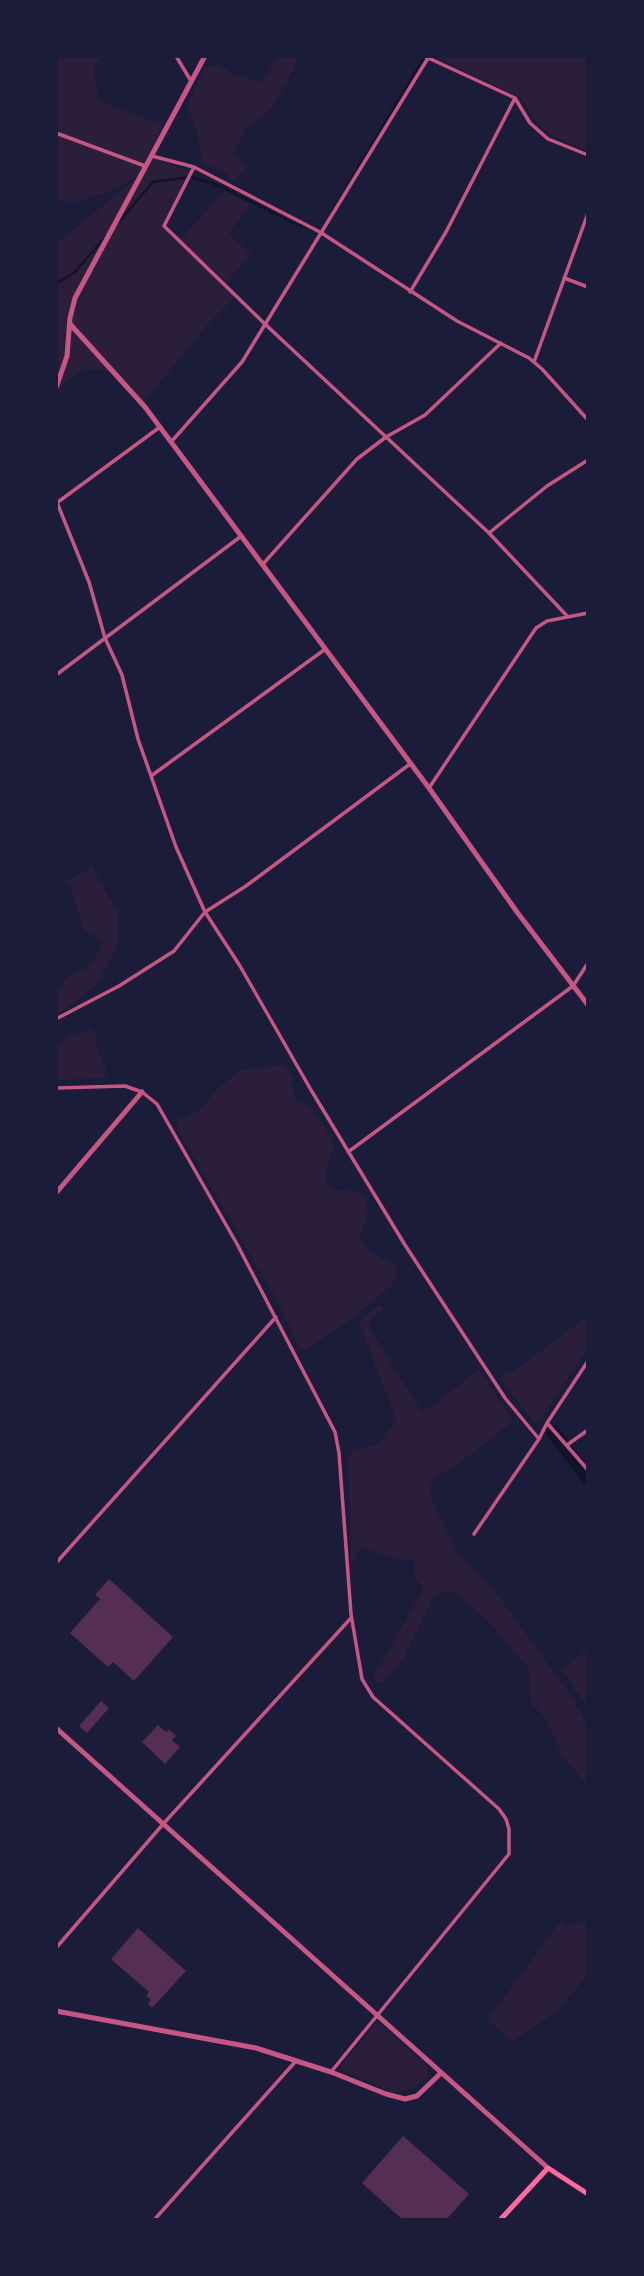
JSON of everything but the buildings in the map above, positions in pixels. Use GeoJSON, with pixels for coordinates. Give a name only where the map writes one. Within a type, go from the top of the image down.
{"type":"FeatureCollection","features":[{"type":"Feature","properties":{"kind":"main road"},"geometry":{"type":"LineString","coordinates":[[500,2220],[548,2168],[588,2194]]}},
{"type":"Feature","properties":{"kind":"street"},"geometry":{"type":"LineString","coordinates":[[176,56],[191,81]]}},
{"type":"Feature","properties":{"kind":"street"},"geometry":{"type":"LineString","coordinates":[[56,388],[67,356],[75,298],[205,56]]}},
{"type":"Feature","properties":{"kind":"street"},"geometry":{"type":"LineString","coordinates":[[171,442],[242,362],[426,57],[515,98],[530,123],[548,139],[588,155]]}},
{"type":"Feature","properties":{"kind":"street"},"geometry":{"type":"LineString","coordinates":[[410,292],[446,232],[515,98]]}},
{"type":"Feature","properties":{"kind":"street"},"geometry":{"type":"LineString","coordinates":[[56,133],[145,166]]}},
{"type":"Feature","properties":{"kind":"street"},"geometry":{"type":"LineString","coordinates":[[152,156],[194,167],[320,232],[410,292],[534,362],[588,420]]}},
{"type":"Feature","properties":{"kind":"street"},"geometry":{"type":"LineString","coordinates":[[194,167],[164,226],[489,533],[568,617]]}},
{"type":"Feature","properties":{"kind":"street"},"geometry":{"type":"LineString","coordinates":[[534,362],[588,213]]}},
{"type":"Feature","properties":{"kind":"street"},"geometry":{"type":"LineString","coordinates":[[564,278],[588,287]]}},
{"type":"Feature","properties":{"kind":"street"},"geometry":{"type":"LineString","coordinates":[[70,324],[145,407],[429,788],[517,912],[588,1004]]}},
{"type":"Feature","properties":{"kind":"street"},"geometry":{"type":"LineString","coordinates":[[262,566],[357,458],[434,408],[501,343]]}},
{"type":"Feature","properties":{"kind":"street"},"geometry":{"type":"LineString","coordinates":[[160,427],[56,502],[89,582],[105,638],[122,674],[138,739],[176,847],[205,912],[405,1245],[505,1398],[539,1439]]}},
{"type":"Feature","properties":{"kind":"street"},"geometry":{"type":"LineString","coordinates":[[489,533],[547,486],[588,460]]}},
{"type":"Feature","properties":{"kind":"street"},"geometry":{"type":"LineString","coordinates":[[56,675],[240,537]]}},
{"type":"Feature","properties":{"kind":"street"},"geometry":{"type":"LineString","coordinates":[[429,788],[536,628],[547,621],[588,613]]}},
{"type":"Feature","properties":{"kind":"street"},"geometry":{"type":"LineString","coordinates":[[151,776],[324,650]]}},
{"type":"Feature","properties":{"kind":"street"},"geometry":{"type":"LineString","coordinates":[[56,1019],[119,986],[174,951],[205,912],[246,886],[410,764]]}},
{"type":"Feature","properties":{"kind":"street"},"geometry":{"type":"LineString","coordinates":[[348,1152],[573,986],[588,963]]}},
{"type":"Feature","properties":{"kind":"street"},"geometry":{"type":"LineString","coordinates":[[56,1088],[125,1086],[142,1092],[157,1104],[237,1244],[335,1432],[340,1453],[352,1618],[359,1665],[367,1689],[499,1809],[509,1829],[509,1854],[331,2071]]}},
{"type":"Feature","properties":{"kind":"street"},"geometry":{"type":"LineString","coordinates":[[56,1193],[142,1092]]}},
{"type":"Feature","properties":{"kind":"street"},"geometry":{"type":"LineString","coordinates":[[56,1563],[276,1317]]}},
{"type":"Feature","properties":{"kind":"street"},"geometry":{"type":"LineString","coordinates":[[474,1534],[588,1361]]}},
{"type":"Feature","properties":{"kind":"street"},"geometry":{"type":"LineString","coordinates":[[547,1423],[588,1470]]}},
{"type":"Feature","properties":{"kind":"street"},"geometry":{"type":"LineString","coordinates":[[567,1445],[588,1430]]}},
{"type":"Feature","properties":{"kind":"street"},"geometry":{"type":"LineString","coordinates":[[56,1948],[164,1823],[352,1618]]}},
{"type":"Feature","properties":{"kind":"street"},"geometry":{"type":"LineString","coordinates":[[56,1728],[548,2168]]}},
{"type":"Feature","properties":{"kind":"street"},"geometry":{"type":"LineString","coordinates":[[56,2011],[256,2048],[331,2071],[405,2099],[417,2096],[441,2073]]}},
{"type":"Feature","properties":{"kind":"street"},"geometry":{"type":"LineString","coordinates":[[154,2220],[297,2060]]}},
{"type":"Feature","properties":{"kind":"shaded area"},"geometry":{"type":"Polygon","coordinates":[[[56,56],[103,56],[93,69],[99,101],[163,125],[142,172],[117,189],[79,201],[64,201],[56,196],[56,56]]]}},
{"type":"Feature","properties":{"kind":"shaded area"},"geometry":{"type":"Polygon","coordinates":[[[278,56],[298,56],[272,108],[245,129],[234,155],[247,166],[235,181],[223,170],[202,164],[196,128],[187,106],[204,68],[218,65],[235,75],[263,82],[278,56]]]}},
{"type":"Feature","properties":{"kind":"shaded area"},"geometry":{"type":"Polygon","coordinates":[[[432,56],[588,56],[588,151],[550,135],[536,121],[521,98],[432,56]]]}},
{"type":"Feature","properties":{"kind":"shaded area"},"geometry":{"type":"Polygon","coordinates":[[[154,158],[190,171],[162,227],[236,296],[208,324],[142,404],[115,372],[83,369],[56,390],[56,244],[145,171],[154,158]]]}},
{"type":"Feature","properties":{"kind":"shaded area"},"geometry":{"type":"Polygon","coordinates":[[[225,191],[250,204],[229,234],[251,254],[227,282],[180,240],[225,191]]]}},
{"type":"Feature","properties":{"kind":"shaded area"},"geometry":{"type":"Polygon","coordinates":[[[92,867],[119,915],[118,945],[96,985],[56,1016],[56,995],[59,990],[68,976],[90,966],[103,942],[96,935],[84,931],[70,885],[64,882],[92,867]]]}},
{"type":"Feature","properties":{"kind":"shaded area"},"geometry":{"type":"Polygon","coordinates":[[[90,1029],[95,1032],[98,1051],[107,1072],[104,1078],[56,1080],[56,1047],[67,1038],[90,1029]]]}},
{"type":"Feature","properties":{"kind":"shaded area"},"geometry":{"type":"Polygon","coordinates":[[[284,1065],[294,1077],[292,1087],[296,1101],[311,1108],[330,1135],[334,1149],[327,1165],[325,1179],[333,1191],[345,1190],[363,1194],[368,1213],[360,1237],[367,1250],[396,1266],[397,1277],[391,1286],[351,1319],[305,1351],[300,1348],[277,1300],[177,1128],[179,1118],[187,1117],[202,1108],[218,1088],[241,1070],[284,1065]]]}},
{"type":"Feature","properties":{"kind":"shaded area"},"geometry":{"type":"Polygon","coordinates":[[[380,1304],[383,1309],[369,1321],[369,1327],[421,1411],[438,1402],[479,1369],[513,1421],[456,1466],[438,1475],[428,1484],[435,1507],[457,1552],[495,1591],[572,1697],[588,1727],[588,1786],[563,1757],[544,1716],[531,1704],[528,1668],[491,1624],[457,1593],[445,1592],[434,1597],[403,1660],[383,1682],[378,1683],[373,1678],[424,1588],[415,1579],[415,1560],[403,1561],[363,1548],[358,1552],[355,1561],[351,1561],[348,1456],[353,1451],[378,1444],[396,1420],[359,1322],[380,1304]]]}},
{"type":"Feature","properties":{"kind":"shaded area"},"geometry":{"type":"Polygon","coordinates":[[[588,1316],[588,1349],[539,1421],[534,1423],[500,1378],[506,1371],[513,1372],[588,1316]]]}},
{"type":"Feature","properties":{"kind":"shaded area"},"geometry":{"type":"Polygon","coordinates":[[[588,1649],[588,1708],[562,1670],[588,1649]]]}},
{"type":"Feature","properties":{"kind":"shaded area"},"geometry":{"type":"Polygon","coordinates":[[[588,1920],[588,1975],[554,2014],[512,2041],[488,2019],[560,1922],[564,1927],[588,1920]]]}},
{"type":"Feature","properties":{"kind":"shaded area"},"geometry":{"type":"Polygon","coordinates":[[[377,2022],[427,2065],[428,2077],[408,2091],[392,2092],[339,2069],[377,2022]]]}},
{"type":"Feature","properties":{"kind":"waterway"},"geometry":{"type":"LineString","coordinates":[[332,212],[425,56]]}},
{"type":"Feature","properties":{"kind":"waterway"},"geometry":{"type":"LineString","coordinates":[[120,220],[153,182],[191,177],[218,185],[297,225],[309,227]]}},
{"type":"Feature","properties":{"kind":"waterway"},"geometry":{"type":"LineString","coordinates":[[56,284],[75,272],[106,236]]}},
{"type":"Feature","properties":{"kind":"waterway"},"geometry":{"type":"LineString","coordinates":[[553,1432],[588,1478]]}}]}
